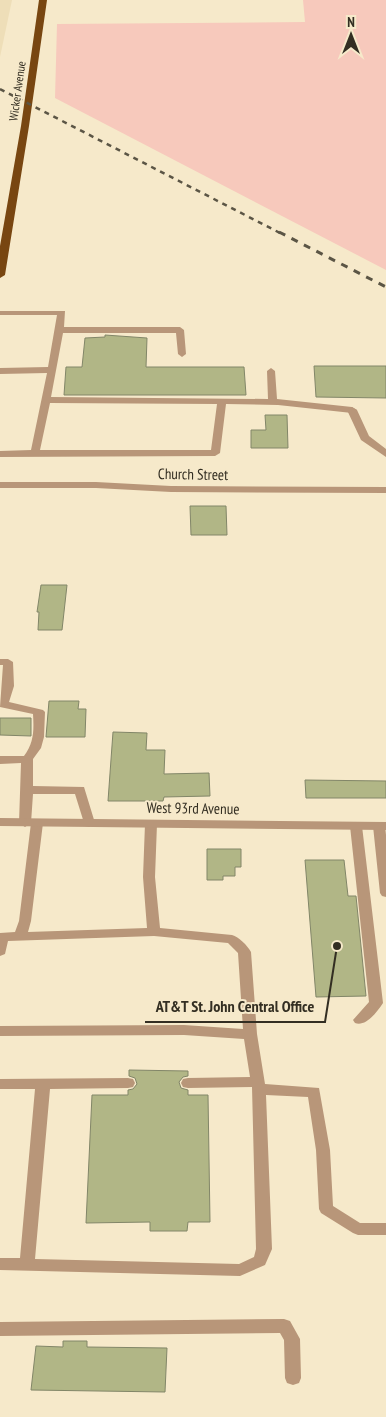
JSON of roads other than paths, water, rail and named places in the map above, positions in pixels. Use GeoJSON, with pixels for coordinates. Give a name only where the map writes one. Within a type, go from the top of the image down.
{"type":"FeatureCollection","features":[{"type":"Feature","properties":{"kind":"highway","name":"Wicker Avenue"},"geometry":{"type":"LineString","coordinates":[[0,275],[25,126],[43,0]]}},
{"type":"Feature","properties":{"kind":"street"},"geometry":{"type":"LineString","coordinates":[[352,410],[365,438],[386,454]]}},
{"type":"Feature","properties":{"kind":"street","name":"Church Street"},"geometry":{"type":"LineString","coordinates":[[0,485],[96,485],[180,489],[386,490]]}},
{"type":"Feature","properties":{"kind":"street","name":"West 93rd Avenue"},"geometry":{"type":"LineString","coordinates":[[0,822],[383,826]]}},
{"type":"Feature","properties":{"kind":"lane"},"geometry":{"type":"LineString","coordinates":[[0,313],[62,313],[35,453]]}},
{"type":"Feature","properties":{"kind":"lane"},"geometry":{"type":"LineString","coordinates":[[59,330],[180,330],[182,354]]}},
{"type":"Feature","properties":{"kind":"lane"},"geometry":{"type":"LineString","coordinates":[[0,371],[52,370]]}},
{"type":"Feature","properties":{"kind":"lane"},"geometry":{"type":"LineString","coordinates":[[271,371],[273,402]]}},
{"type":"Feature","properties":{"kind":"lane"},"geometry":{"type":"LineString","coordinates":[[46,400],[273,402],[352,410]]}},
{"type":"Feature","properties":{"kind":"lane"},"geometry":{"type":"LineString","coordinates":[[0,454],[215,453],[222,402]]}},
{"type":"Feature","properties":{"kind":"lane"},"geometry":{"type":"LineString","coordinates":[[0,662],[8,662],[8,686],[2,704],[39,712],[40,733],[37,747],[27,759],[27,790],[31,823],[25,921],[20,936]]}},
{"type":"Feature","properties":{"kind":"lane"},"geometry":{"type":"LineString","coordinates":[[0,760],[27,759]]}},
{"type":"Feature","properties":{"kind":"lane"},"geometry":{"type":"LineString","coordinates":[[27,790],[80,790],[89,823]]}},
{"type":"Feature","properties":{"kind":"lane"},"geometry":{"type":"LineString","coordinates":[[151,824],[149,877],[154,932]]}},
{"type":"Feature","properties":{"kind":"lane"},"geometry":{"type":"LineString","coordinates":[[356,826],[376,1003],[360,1020]]}},
{"type":"Feature","properties":{"kind":"lane"},"geometry":{"type":"LineString","coordinates":[[383,826],[386,893]]}},
{"type":"Feature","properties":{"kind":"lane"},"geometry":{"type":"LineString","coordinates":[[0,952],[2,937],[154,932],[232,939],[244,952],[250,1034],[259,1086],[264,1250],[260,1262],[240,1270],[0,1264]]}},
{"type":"Feature","properties":{"kind":"lane"},"geometry":{"type":"LineString","coordinates":[[0,1031],[184,1030],[250,1034]]}},
{"type":"Feature","properties":{"kind":"lane"},"geometry":{"type":"LineString","coordinates":[[0,1084],[128,1083]]}},
{"type":"Feature","properties":{"kind":"lane"},"geometry":{"type":"LineString","coordinates":[[188,1083],[259,1086],[314,1092],[323,1150],[326,1209],[358,1229],[386,1229]]}},
{"type":"Feature","properties":{"kind":"lane"},"geometry":{"type":"LineString","coordinates":[[27,1265],[43,1084]]}},
{"type":"Feature","properties":{"kind":"lane"},"geometry":{"type":"LineString","coordinates":[[0,1329],[284,1326],[292,1339],[293,1378]]}},
{"type":"Feature","properties":{"kind":"railway"},"geometry":{"type":"LineString","coordinates":[[0,89],[282,234]]}},
{"type":"Feature","properties":{"kind":"railway"},"geometry":{"type":"LineString","coordinates":[[279,232],[386,287]]}},
{"type":"Feature","properties":{"kind":"place","name":"AT&T St. John Central Office"},"geometry":{"type":"Point","coordinates":[337,946]}}]}
